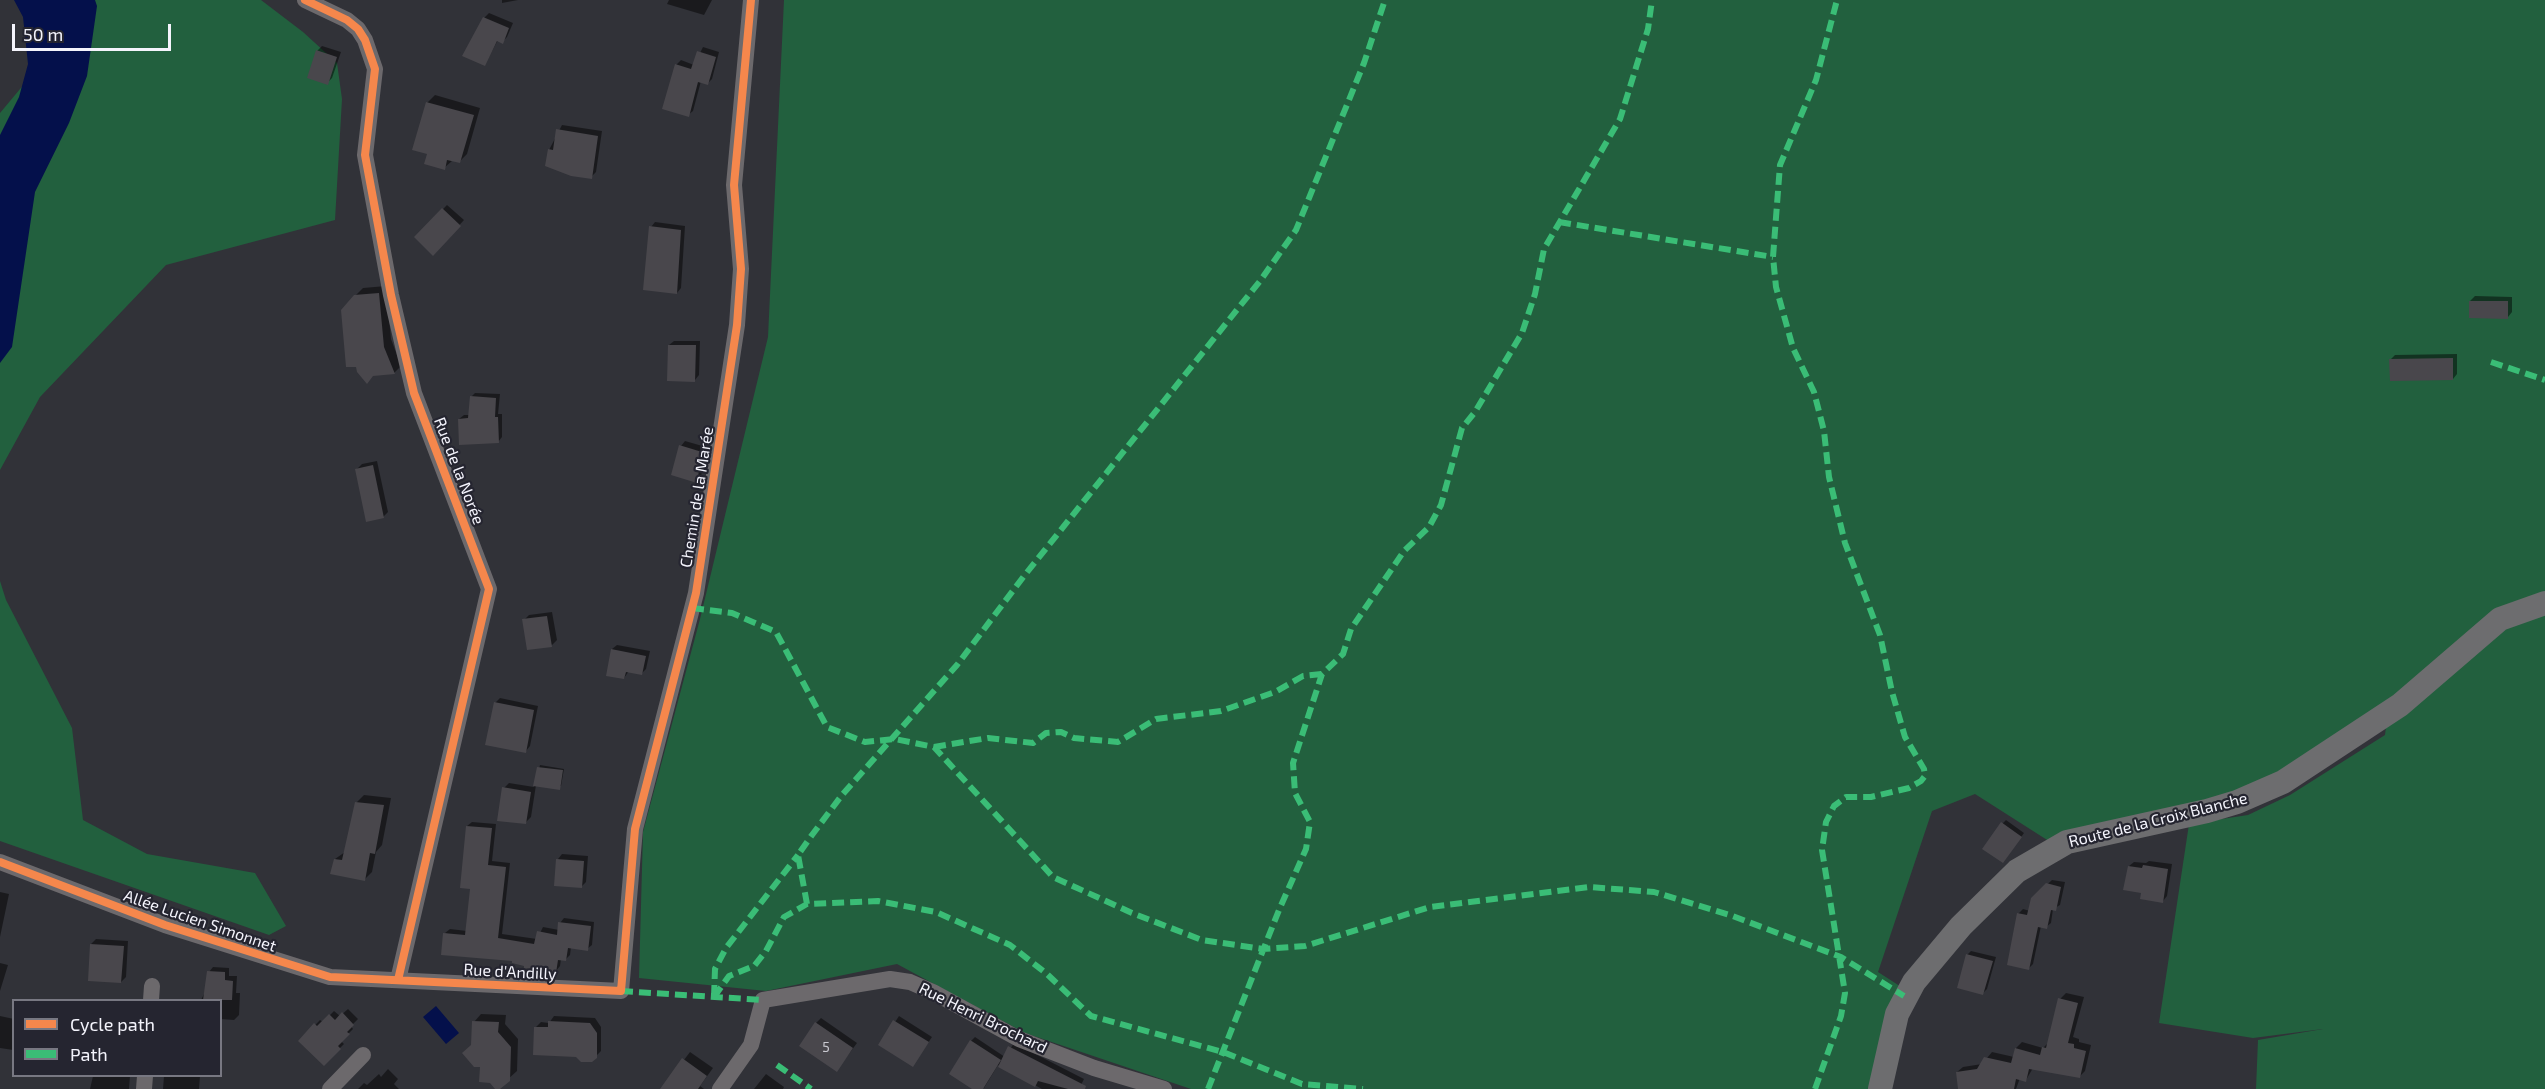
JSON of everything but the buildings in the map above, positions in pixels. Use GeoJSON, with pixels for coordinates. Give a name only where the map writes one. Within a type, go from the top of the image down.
{"type":"FeatureCollection","features":[{"type":"Feature","properties":{"kind":"main road","name":"Route de la Croix Blanche"},"geometry":{"type":"LineString","coordinates":[[1881,1089],[1897,1014],[1914,982],[1961,926],[2017,871],[2067,842],[2217,808],[2283,782],[2400,705],[2494,623],[2518,610],[2545,603]]}},
{"type":"Feature","properties":{"kind":"street","name":"Rue de la Norée"},"geometry":{"type":"LineString","coordinates":[[305,0],[347,20],[366,40],[375,69],[365,155],[391,295],[414,393],[489,589],[398,980]]}},
{"type":"Feature","properties":{"kind":"street","name":"Chemin de la Marée"},"geometry":{"type":"LineString","coordinates":[[621,991],[635,829],[696,593],[737,325],[741,269],[734,185],[751,0]]}},
{"type":"Feature","properties":{"kind":"street","name":"Allée Lucien Simonnet"},"geometry":{"type":"LineString","coordinates":[[0,862],[165,926],[330,977],[398,980]]}},
{"type":"Feature","properties":{"kind":"street","name":"Rue Henri Brochard"},"geometry":{"type":"LineString","coordinates":[[720,1089],[751,1045],[763,1000],[890,979],[910,982],[949,1000],[987,1024],[1018,1039],[1094,1068],[1164,1089]]}},
{"type":"Feature","properties":{"kind":"street","name":"Rue d'Andilly"},"geometry":{"type":"LineString","coordinates":[[398,980],[621,991]]}},
{"type":"Feature","properties":{"kind":"street"},"geometry":{"type":"LineString","coordinates":[[330,1089],[363,1055]]}},
{"type":"Feature","properties":{"kind":"green space"},"geometry":{"type":"Polygon","coordinates":[[[87,0],[261,0],[303,32],[337,63],[342,99],[335,220],[166,265],[40,397],[0,470],[0,113],[81,16],[87,0]]]}},
{"type":"Feature","properties":{"kind":"green space"},"geometry":{"type":"Polygon","coordinates":[[[784,0],[2545,0],[2545,1089],[2256,1089],[2258,1040],[2323,1029],[2253,1038],[2159,1023],[2189,824],[2248,815],[2290,795],[2385,735],[2387,719],[2250,797],[2055,845],[1975,794],[1932,811],[1878,972],[1906,990],[1873,1089],[1191,1089],[1025,1033],[897,964],[766,991],[639,978],[643,832],[700,619],[768,337],[784,0]]]}},
{"type":"Feature","properties":{"kind":"green space"},"geometry":{"type":"Polygon","coordinates":[[[0,581],[6,600],[72,728],[83,820],[147,854],[255,873],[286,926],[269,935],[0,841],[0,581]]]}},
{"type":"Feature","properties":{"kind":"shaded area"},"geometry":{"type":"Polygon","coordinates":[[[14,0],[95,0],[97,6],[87,76],[69,123],[35,192],[12,347],[0,363],[0,135],[19,97],[28,64],[23,17],[14,0]]]}},
{"type":"Feature","properties":{"kind":"shaded area"},"geometry":{"type":"Polygon","coordinates":[[[436,1006],[459,1033],[446,1044],[423,1017],[436,1006]]]}},
{"type":"Feature","properties":{"kind":"marked path"},"geometry":{"type":"LineString","coordinates":[[807,904],[798,855],[812,835],[842,795],[957,665],[1024,576],[1260,281],[1296,230],[1364,63],[1385,0]]}},
{"type":"Feature","properties":{"kind":"marked path"},"geometry":{"type":"LineString","coordinates":[[1208,1089],[1279,910],[1306,849],[1310,822],[1295,793],[1293,763],[1322,674],[1343,654],[1351,629],[1404,551],[1429,527],[1441,505],[1462,428],[1475,412],[1522,333],[1535,294],[1544,249],[1620,119],[1648,29],[1652,0]]}},
{"type":"Feature","properties":{"kind":"marked path"},"geometry":{"type":"LineString","coordinates":[[1815,1089],[1841,1016],[1845,993],[1822,850],[1826,822],[1834,806],[1846,797],[1871,797],[1909,788],[1925,776],[1924,769],[1905,737],[1892,692],[1880,635],[1845,543],[1829,477],[1824,431],[1814,392],[1793,348],[1776,287],[1773,257],[1780,165],[1816,80],[1837,0]]}},
{"type":"Feature","properties":{"kind":"marked path"},"geometry":{"type":"LineString","coordinates":[[1559,222],[1773,257]]}},
{"type":"Feature","properties":{"kind":"marked path"},"geometry":{"type":"LineString","coordinates":[[2491,362],[2545,380]]}},
{"type":"Feature","properties":{"kind":"marked path"},"geometry":{"type":"LineString","coordinates":[[692,608],[732,613],[776,632],[827,727],[865,742],[895,739],[934,747],[1053,877],[1132,913],[1202,940],[1263,949],[1305,946],[1430,907],[1589,887],[1654,892],[1730,915],[1841,957],[1904,996]]}},
{"type":"Feature","properties":{"kind":"marked path"},"geometry":{"type":"LineString","coordinates":[[934,747],[988,738],[1033,743],[1046,733],[1061,732],[1074,738],[1118,742],[1156,719],[1221,711],[1275,692],[1303,676],[1322,674]]}},
{"type":"Feature","properties":{"kind":"marked path"},"geometry":{"type":"LineString","coordinates":[[714,997],[715,969],[726,948],[798,855]]}},
{"type":"Feature","properties":{"kind":"marked path"},"geometry":{"type":"LineString","coordinates":[[714,997],[729,976],[754,966],[766,951],[784,917],[807,904],[878,901],[936,912],[1010,945],[1047,974],[1091,1016],[1223,1052],[1302,1084],[1363,1089]]}},
{"type":"Feature","properties":{"kind":"marked path"},"geometry":{"type":"LineString","coordinates":[[621,991],[763,1000]]}},
{"type":"Feature","properties":{"kind":"marked path"},"geometry":{"type":"LineString","coordinates":[[777,1065],[811,1089]]}},
{"type":"Feature","properties":{"kind":"cycle path"},"geometry":{"type":"LineString","coordinates":[[305,0],[347,20],[358,29],[365,40],[375,69],[365,155],[391,295],[414,393],[489,589],[398,980]]}},
{"type":"Feature","properties":{"kind":"cycle path"},"geometry":{"type":"LineString","coordinates":[[0,862],[165,925],[330,977],[621,991],[635,829],[696,593],[737,325],[741,269],[734,185],[751,0]]}}]}
